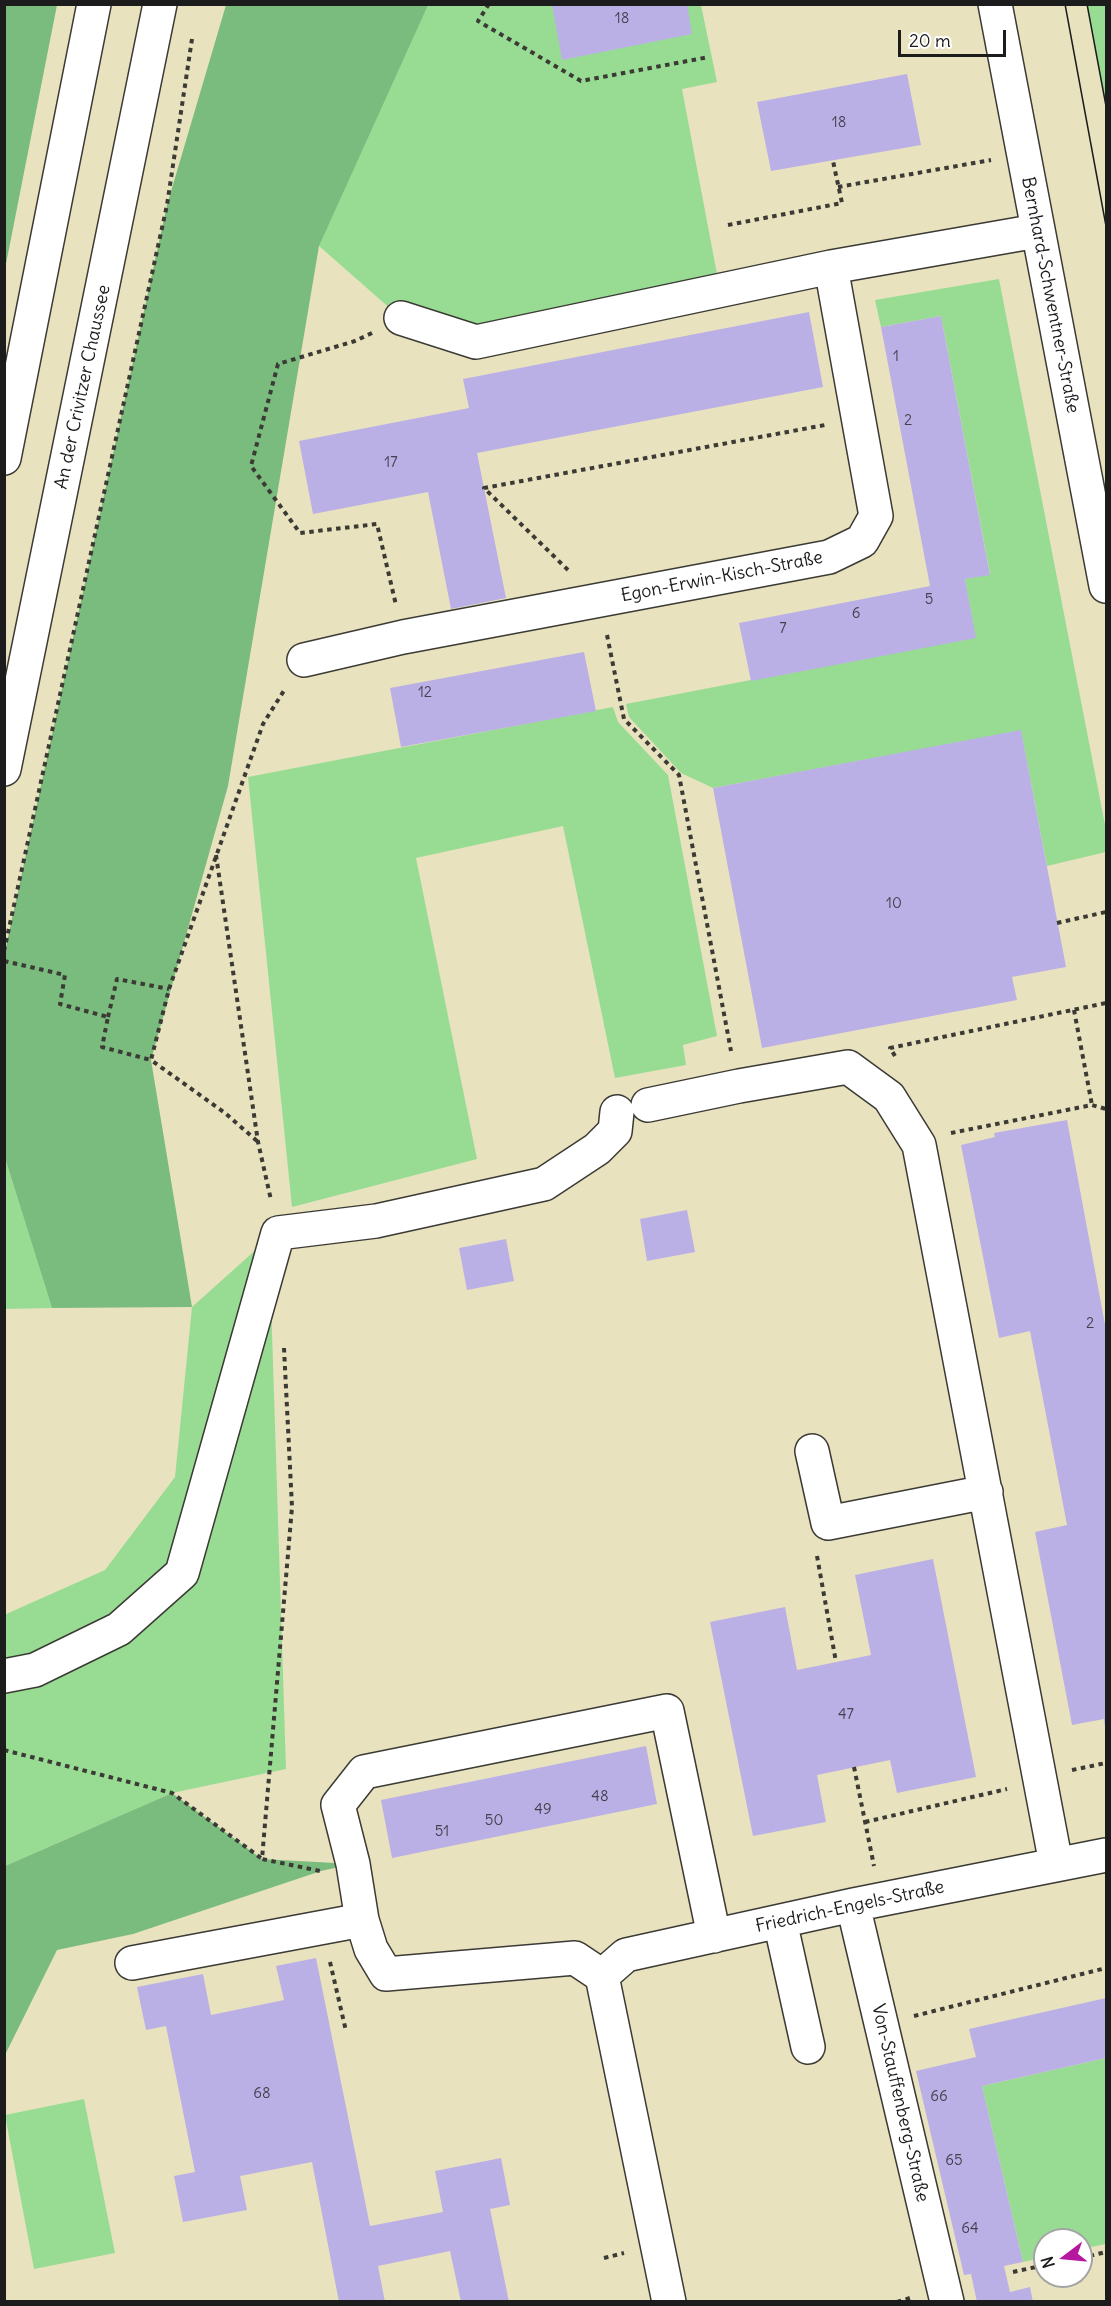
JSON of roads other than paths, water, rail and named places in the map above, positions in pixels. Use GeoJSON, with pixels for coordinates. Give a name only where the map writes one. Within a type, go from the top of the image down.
{"type":"FeatureCollection","features":[{"type":"Feature","properties":{"kind":"street"},"geometry":{"type":"LineString","coordinates":[[4,458],[94,4]]}},
{"type":"Feature","properties":{"kind":"street","name":"An der Crivitzer Chaussee"},"geometry":{"type":"LineString","coordinates":[[4,769],[160,4]]}},
{"type":"Feature","properties":{"kind":"street","name":"Bernhard-Schwentner-Straße"},"geometry":{"type":"LineString","coordinates":[[994,4],[1107,586]]}},
{"type":"Feature","properties":{"kind":"street"},"geometry":{"type":"LineString","coordinates":[[401,318],[476,342],[831,267],[1037,231]]}},
{"type":"Feature","properties":{"kind":"street","name":"Egon-Erwin-Kisch-Straße"},"geometry":{"type":"LineString","coordinates":[[303,660],[403,637],[829,556],[862,541],[876,516],[831,267]]}},
{"type":"Feature","properties":{"kind":"street"},"geometry":{"type":"LineString","coordinates":[[648,1105],[848,1067],[889,1097],[919,1145],[1056,1864]]}},
{"type":"Feature","properties":{"kind":"street"},"geometry":{"type":"LineString","coordinates":[[4,1676],[35,1670],[119,1629],[182,1573],[278,1233],[376,1221],[544,1184],[597,1149],[615,1131],[617,1112]]}},
{"type":"Feature","properties":{"kind":"street"},"geometry":{"type":"LineString","coordinates":[[812,1451],[828,1523],[986,1492]]}},
{"type":"Feature","properties":{"kind":"street"},"geometry":{"type":"LineString","coordinates":[[669,2301],[602,1976],[575,1958],[386,1974],[371,1949],[362,1920],[353,1864],[338,1804],[364,1772],[667,1711],[714,1936]]}},
{"type":"Feature","properties":{"kind":"street","name":"Friedrich-Engels-Straße"},"geometry":{"type":"LineString","coordinates":[[602,1976],[626,1955],[867,1902],[1107,1856]]}},
{"type":"Feature","properties":{"kind":"street","name":"Von-Stauffenberg-Straße"},"geometry":{"type":"LineString","coordinates":[[867,1902],[882,2024],[947,2301]]}},
{"type":"Feature","properties":{"kind":"street"},"geometry":{"type":"LineString","coordinates":[[132,1963],[362,1920]]}},
{"type":"Feature","properties":{"kind":"street"},"geometry":{"type":"LineString","coordinates":[[780,1921],[808,2047]]}},
{"type":"Feature","properties":{"kind":"tram line"},"geometry":{"type":"LineString","coordinates":[[1065,4],[1106,226]]}},
{"type":"Feature","properties":{"kind":"tram line"},"geometry":{"type":"LineString","coordinates":[[1087,4],[1106,106]]}}]}
